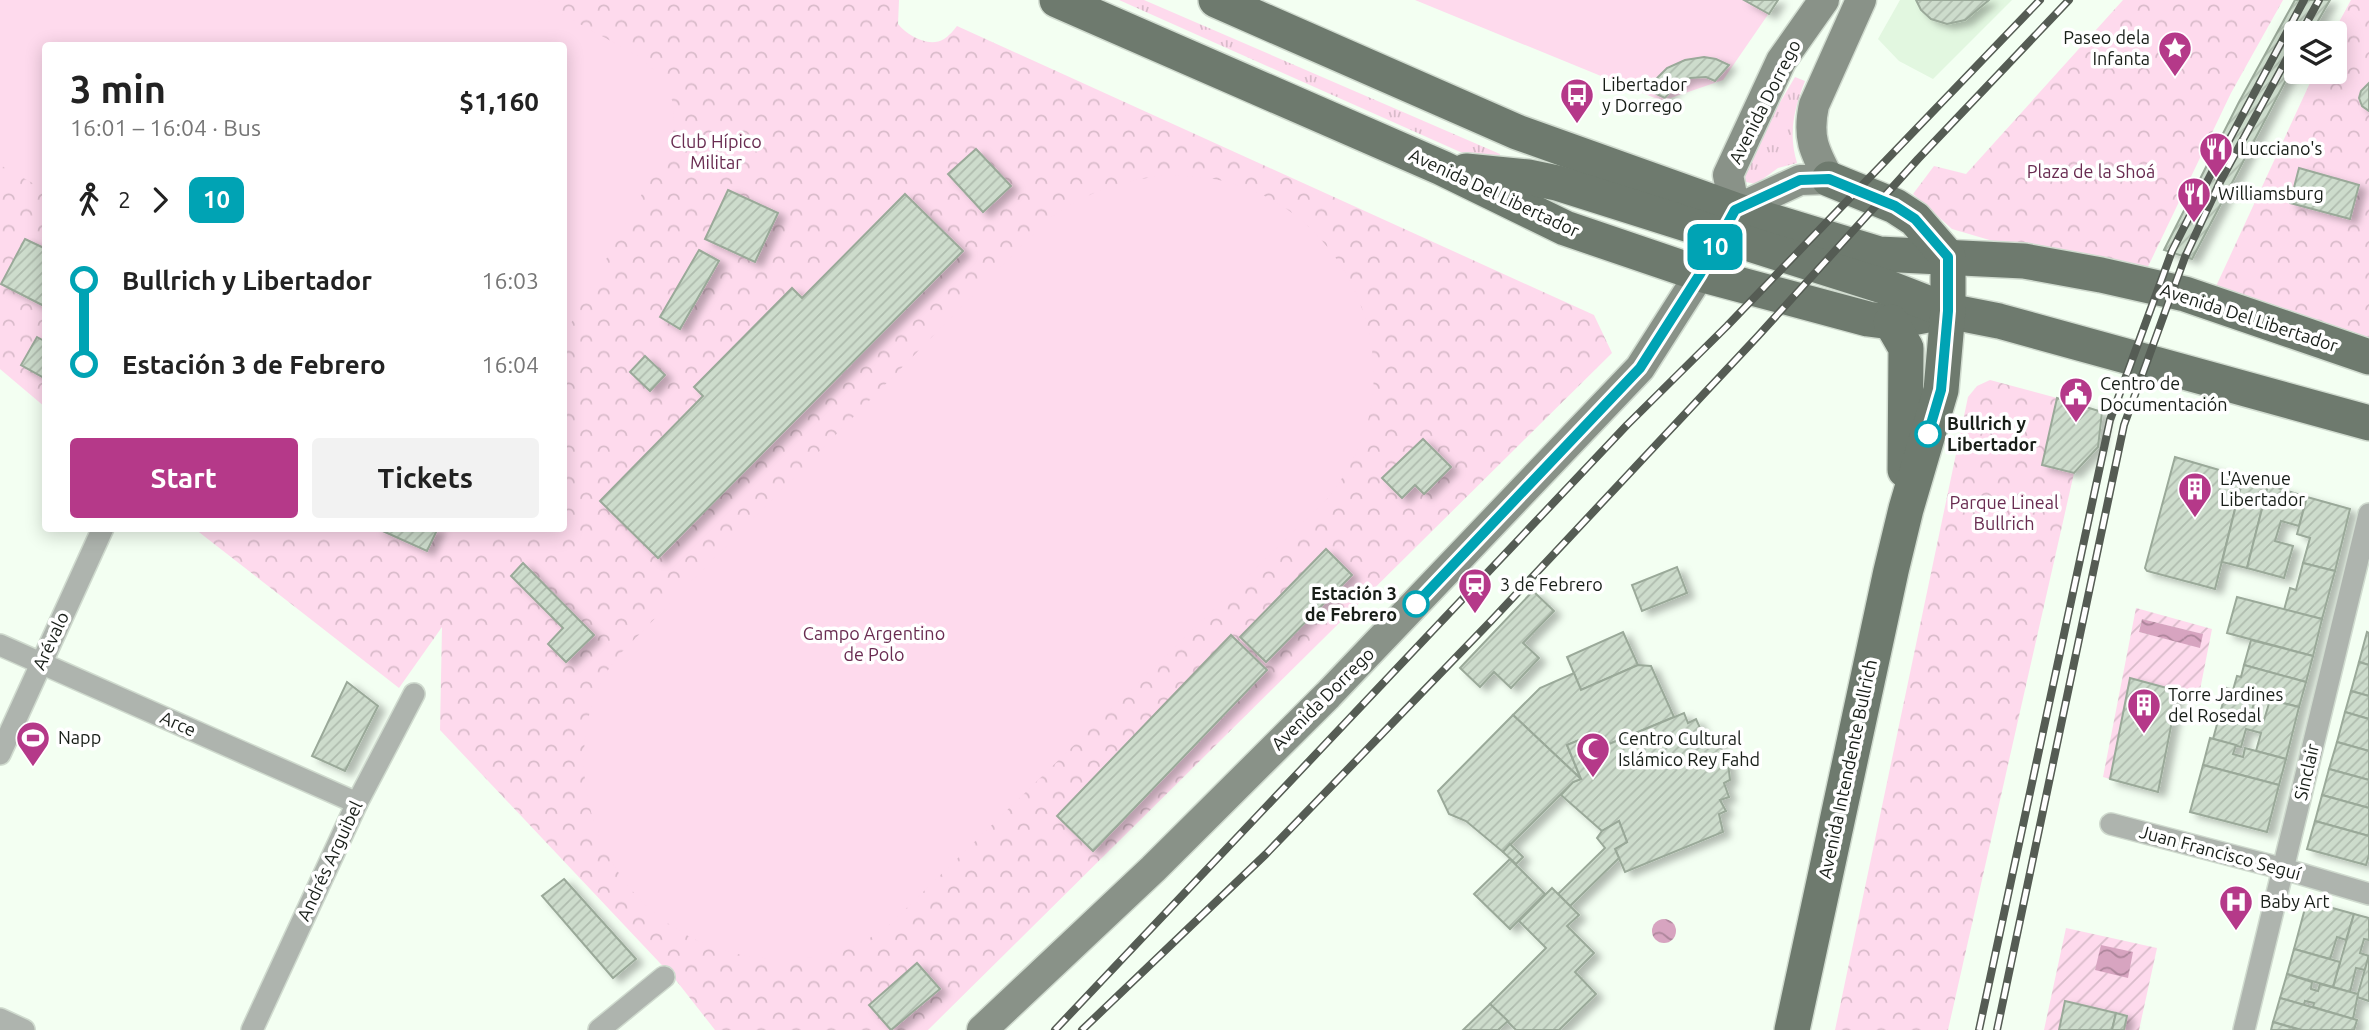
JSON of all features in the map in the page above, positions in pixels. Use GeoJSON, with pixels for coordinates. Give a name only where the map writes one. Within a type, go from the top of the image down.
{"type":"FeatureCollection","features":[{"type":"Feature","properties":{"kind":"main road","name":"Avenida Del Libertador"},"geometry":{"type":"LineString","coordinates":[[1057,0],[1442,168],[1565,228],[1700,274],[1868,319],[1891,322],[1948,311],[1999,321],[2369,423]]}},
{"type":"Feature","properties":{"kind":"main road","name":"Avenida Del Libertador"},"geometry":{"type":"LineString","coordinates":[[1216,0],[1728,223],[1879,254],[2024,261],[2101,275],[2185,294],[2369,357]]}},
{"type":"Feature","properties":{"kind":"main road","name":"Avenida Dorrego"},"geometry":{"type":"LineString","coordinates":[[982,1030],[1153,869],[1328,695],[1640,368],[1700,274],[1728,223],[1728,176],[1781,61],[1824,0]]}},
{"type":"Feature","properties":{"kind":"main road"},"geometry":{"type":"LineString","coordinates":[[1829,179],[1814,150],[1814,105],[1861,0]]}},
{"type":"Feature","properties":{"kind":"main road"},"geometry":{"type":"LineString","coordinates":[[1442,168],[1528,177],[1728,223],[1948,311]]}},
{"type":"Feature","properties":{"kind":"main road"},"geometry":{"type":"LineString","coordinates":[[1728,223],[1800,180],[1829,179],[1895,206],[1915,219],[1948,257]]}},
{"type":"Feature","properties":{"kind":"main road","name":"Avenida Del Libertador"},"geometry":{"type":"LineString","coordinates":[[1879,254],[1948,311]]}},
{"type":"Feature","properties":{"kind":"main road","name":"Avenida Intendente Bullrich"},"geometry":{"type":"LineString","coordinates":[[1792,1030],[1906,509],[1941,390],[1948,311],[1948,257]]}},
{"type":"Feature","properties":{"kind":"main road","name":"Avenida Intendente Bullrich"},"geometry":{"type":"LineString","coordinates":[[1891,322],[1906,348],[1906,509]]}},
{"type":"Feature","properties":{"kind":"main road"},"geometry":{"type":"LineString","coordinates":[[1012,1030],[1016,1007],[1027,988]]}},
{"type":"Feature","properties":{"kind":"street","name":"Sinclair"},"geometry":{"type":"LineString","coordinates":[[2244,1030],[2369,514]]}},
{"type":"Feature","properties":{"kind":"street","name":"Arévalo"},"geometry":{"type":"LineString","coordinates":[[0,754],[101,532]]}},
{"type":"Feature","properties":{"kind":"street","name":"Arce"},"geometry":{"type":"LineString","coordinates":[[0,645],[356,803]]}},
{"type":"Feature","properties":{"kind":"street","name":"Andrés Arguibel"},"geometry":{"type":"LineString","coordinates":[[252,1030],[356,803],[414,694]]}},
{"type":"Feature","properties":{"kind":"street","name":"Juan Francisco Seguí"},"geometry":{"type":"LineString","coordinates":[[2111,824],[2369,894]]}},
{"type":"Feature","properties":{"kind":"street"},"geometry":{"type":"LineString","coordinates":[[599,1030],[664,977]]}},
{"type":"Feature","properties":{"kind":"street"},"geometry":{"type":"LineString","coordinates":[[0,1019],[24,1030]]}},
{"type":"Feature","properties":{"kind":"shaded area"},"geometry":{"type":"Polygon","coordinates":[[[1900,0],[2012,0],[1933,79],[1899,61],[1878,39],[1900,0]]]}},
{"type":"Feature","properties":{"kind":"green space","name":"Campo Argentino de Polo"},"geometry":{"type":"Polygon","coordinates":[[[0,0],[899,0],[898,24],[913,36],[925,41],[938,41],[948,36],[957,26],[1594,315],[1612,353],[928,1030],[715,1030],[675,979],[440,730],[442,627],[399,688],[199,532],[567,532],[567,42],[42,42],[42,404],[0,369],[0,0]]]}},
{"type":"Feature","properties":{"kind":"green space"},"geometry":{"type":"Polygon","coordinates":[[[0,0],[536,0],[640,57],[665,81],[673,103],[674,128],[671,139],[567,331],[567,42],[42,42],[42,188],[0,165],[0,0]]]}},
{"type":"Feature","properties":{"kind":"green space"},"geometry":{"type":"Polygon","coordinates":[[[1119,0],[1144,0],[1500,154],[1499,160],[1467,155],[1119,0]]]}},
{"type":"Feature","properties":{"kind":"green space"},"geometry":{"type":"Polygon","coordinates":[[[1415,0],[1778,0],[1723,80],[1662,101],[1415,0]]]}},
{"type":"Feature","properties":{"kind":"green space","name":"Plaza de la Shoá"},"geometry":{"type":"Polygon","coordinates":[[[2123,0],[2283,0],[2231,93],[2144,275],[2027,251],[1952,229],[1913,194],[1934,166],[1966,174],[2123,0]]]}},
{"type":"Feature","properties":{"kind":"green space"},"geometry":{"type":"Polygon","coordinates":[[[2351,0],[2369,0],[2369,337],[2358,341],[2212,295],[2309,84],[2347,84],[2347,21],[2340,21],[2351,0]]]}},
{"type":"Feature","properties":{"kind":"green space"},"geometry":{"type":"Polygon","coordinates":[[[1795,77],[1805,81],[1793,132],[1797,163],[1778,168],[1756,184],[1741,181],[1753,148],[1795,77]]]}},
{"type":"Feature","properties":{"kind":"green space"},"geometry":{"type":"Polygon","coordinates":[[[1168,175],[1223,181],[1265,196],[1296,216],[1322,241],[1344,270],[1360,303],[1370,339],[1374,375],[1370,412],[1364,435],[1336,487],[1329,497],[885,929],[857,945],[835,953],[775,959],[727,951],[693,938],[663,920],[638,897],[616,869],[600,838],[589,804],[584,767],[585,735],[592,704],[608,670],[617,657],[1047,220],[1105,189],[1134,180],[1168,175]]]}},
{"type":"Feature","properties":{"kind":"green space","name":"Parque Lineal Bullrich"},"geometry":{"type":"Polygon","coordinates":[[[1990,380],[2057,398],[2042,465],[2074,473],[1948,1030],[1835,1030],[1968,397],[1977,386],[1990,380]]]}},
{"type":"Feature","properties":{"kind":"green space"},"geometry":{"type":"Polygon","coordinates":[[[2136,608],[2212,629],[2199,695],[2130,678],[2110,779],[2103,777],[2136,608]],[[2142,619],[2139,632],[2200,647],[2202,634],[2142,619]]]}},
{"type":"Feature","properties":{"kind":"green space"},"geometry":{"type":"Polygon","coordinates":[[[2066,928],[2157,948],[2139,1030],[2124,1030],[2127,1015],[2066,1001],[2059,1030],[2044,1030],[2066,928]]]}},
{"type":"Feature","properties":{"kind":"water"},"geometry":{"type":"Polygon","coordinates":[[[2142,619],[2203,634],[2200,648],[2139,632],[2142,619]]]}},
{"type":"Feature","properties":{"kind":"water"},"geometry":{"type":"Polygon","coordinates":[[[1664,919],[1673,922],[1676,931],[1673,940],[1664,943],[1655,940],[1652,931],[1655,922],[1664,919]]]}},
{"type":"Feature","properties":{"kind":"water"},"geometry":{"type":"Polygon","coordinates":[[[2101,945],[2133,952],[2128,978],[2095,970],[2101,945]]]}},
{"type":"Feature","properties":{"kind":"building"},"geometry":{"type":"Polygon","coordinates":[[[1744,0],[1778,0],[1769,14],[1744,0]]]}},
{"type":"Feature","properties":{"kind":"building"},"geometry":{"type":"Polygon","coordinates":[[[1916,0],[1989,0],[1965,20],[1947,24],[1931,19],[1921,10],[1916,0]]]}},
{"type":"Feature","properties":{"kind":"building"},"geometry":{"type":"Polygon","coordinates":[[[2295,0],[2330,0],[2318,21],[2284,21],[2284,84],[2192,259],[2164,250],[2239,102],[2295,0]]]}},
{"type":"Feature","properties":{"kind":"building"},"geometry":{"type":"Polygon","coordinates":[[[1704,57],[1729,65],[1715,81],[1706,77],[1690,78],[1675,86],[1665,98],[1650,91],[1667,68],[1685,60],[1704,57]]]}},
{"type":"Feature","properties":{"kind":"building"},"geometry":{"type":"Polygon","coordinates":[[[2369,83],[2369,111],[2362,106],[2359,98],[2361,91],[2369,83]]]}},
{"type":"Feature","properties":{"kind":"building"},"geometry":{"type":"Polygon","coordinates":[[[976,149],[1011,186],[983,212],[948,174],[976,149]]]}},
{"type":"Feature","properties":{"kind":"building"},"geometry":{"type":"Polygon","coordinates":[[[2299,168],[2359,185],[2350,219],[2290,203],[2299,168]]]}},
{"type":"Feature","properties":{"kind":"building"},"geometry":{"type":"Polygon","coordinates":[[[728,190],[778,213],[755,262],[705,239],[728,190]]]}},
{"type":"Feature","properties":{"kind":"building"},"geometry":{"type":"Polygon","coordinates":[[[905,194],[963,251],[658,558],[600,501],[703,396],[694,387],[792,288],[802,298],[905,194]]]}},
{"type":"Feature","properties":{"kind":"building"},"geometry":{"type":"Polygon","coordinates":[[[25,239],[42,247],[42,305],[1,284],[25,239]]]}},
{"type":"Feature","properties":{"kind":"building"},"geometry":{"type":"Polygon","coordinates":[[[699,250],[719,261],[680,329],[660,317],[699,250]]]}},
{"type":"Feature","properties":{"kind":"building"},"geometry":{"type":"Polygon","coordinates":[[[37,337],[42,340],[42,377],[21,365],[37,337]]]}},
{"type":"Feature","properties":{"kind":"building"},"geometry":{"type":"Polygon","coordinates":[[[645,356],[665,375],[650,391],[630,372],[645,356]]]}},
{"type":"Feature","properties":{"kind":"building","name":"Centro de Documentación"},"geometry":{"type":"Polygon","coordinates":[[[2057,398],[2102,412],[2098,447],[2074,473],[2042,465],[2057,398]]]}},
{"type":"Feature","properties":{"kind":"building"},"geometry":{"type":"Polygon","coordinates":[[[1423,439],[1451,467],[1424,494],[1415,485],[1402,498],[1382,478],[1423,439]]]}},
{"type":"Feature","properties":{"kind":"building","name":"L'Avenue Libertador"},"geometry":{"type":"Polygon","coordinates":[[[2175,457],[2243,477],[2215,589],[2147,571],[2145,568],[2175,457]]]}},
{"type":"Feature","properties":{"kind":"building"},"geometry":{"type":"Polygon","coordinates":[[[2243,477],[2268,485],[2247,568],[2222,562],[2243,477]]]}},
{"type":"Feature","properties":{"kind":"building"},"geometry":{"type":"Polygon","coordinates":[[[2268,485],[2307,497],[2299,526],[2281,521],[2275,541],[2293,546],[2284,578],[2247,568],[2268,485]]]}},
{"type":"Feature","properties":{"kind":"building"},"geometry":{"type":"Polygon","coordinates":[[[2307,497],[2350,509],[2335,571],[2303,563],[2310,538],[2297,534],[2307,497]]]}},
{"type":"Feature","properties":{"kind":"building"},"geometry":{"type":"Polygon","coordinates":[[[385,532],[436,532],[427,551],[385,532]]]}},
{"type":"Feature","properties":{"kind":"building"},"geometry":{"type":"Polygon","coordinates":[[[1326,549],[1352,575],[1266,662],[1240,637],[1326,549]]]}},
{"type":"Feature","properties":{"kind":"building"},"geometry":{"type":"Polygon","coordinates":[[[523,563],[594,635],[566,662],[548,644],[563,628],[511,576],[523,563]]]}},
{"type":"Feature","properties":{"kind":"building"},"geometry":{"type":"Polygon","coordinates":[[[2303,563],[2335,571],[2322,619],[2284,610],[2290,588],[2296,590],[2303,563]]]}},
{"type":"Feature","properties":{"kind":"building"},"geometry":{"type":"Polygon","coordinates":[[[1677,567],[1687,593],[1642,611],[1632,585],[1677,567]]]}},
{"type":"Feature","properties":{"kind":"building"},"geometry":{"type":"Polygon","coordinates":[[[1533,591],[1554,611],[1523,643],[1539,658],[1511,688],[1494,672],[1480,687],[1460,668],[1533,591]]]}},
{"type":"Feature","properties":{"kind":"building"},"geometry":{"type":"Polygon","coordinates":[[[2237,597],[2322,619],[2313,656],[2227,633],[2237,597]]]}},
{"type":"Feature","properties":{"kind":"building"},"geometry":{"type":"Polygon","coordinates":[[[1623,632],[1638,665],[1581,690],[1567,657],[1623,632]]]}},
{"type":"Feature","properties":{"kind":"building"},"geometry":{"type":"Polygon","coordinates":[[[2367,632],[2369,633],[2369,665],[2359,662],[2367,632]]]}},
{"type":"Feature","properties":{"kind":"building"},"geometry":{"type":"Polygon","coordinates":[[[1231,635],[1267,670],[1093,851],[1057,816],[1231,635]]]}},
{"type":"Feature","properties":{"kind":"building"},"geometry":{"type":"Polygon","coordinates":[[[2251,640],[2313,656],[2306,682],[2244,665],[2251,640]]]}},
{"type":"Feature","properties":{"kind":"building"},"geometry":{"type":"Polygon","coordinates":[[[2359,662],[2369,665],[2369,696],[2351,691],[2359,662]]]}},
{"type":"Feature","properties":{"kind":"building"},"geometry":{"type":"Polygon","coordinates":[[[1638,665],[1651,666],[1674,717],[1602,747],[1596,733],[1567,745],[1581,779],[1513,715],[1540,688],[1574,673],[1581,690],[1638,665]]]}},
{"type":"Feature","properties":{"kind":"building"},"geometry":{"type":"Polygon","coordinates":[[[2244,665],[2306,682],[2299,707],[2233,690],[2244,665]]]}},
{"type":"Feature","properties":{"kind":"building","name":"Torre Jardines del Rosedal"},"geometry":{"type":"Polygon","coordinates":[[[2130,678],[2178,691],[2158,792],[2110,779],[2130,678]]]}},
{"type":"Feature","properties":{"kind":"building"},"geometry":{"type":"Polygon","coordinates":[[[347,682],[378,706],[345,771],[312,756],[347,682]]]}},
{"type":"Feature","properties":{"kind":"building"},"geometry":{"type":"Polygon","coordinates":[[[2227,688],[2256,696],[2250,717],[2264,720],[2270,700],[2299,707],[2286,759],[2256,751],[2261,733],[2246,729],[2241,747],[2213,739],[2227,688]]]}},
{"type":"Feature","properties":{"kind":"building"},"geometry":{"type":"Polygon","coordinates":[[[2351,691],[2369,696],[2369,719],[2345,712],[2351,691]]]}},
{"type":"Feature","properties":{"kind":"building"},"geometry":{"type":"Polygon","coordinates":[[[2345,712],[2369,719],[2369,751],[2337,742],[2345,712]]]}},
{"type":"Feature","properties":{"kind":"building"},"geometry":{"type":"Polygon","coordinates":[[[1684,713],[1688,723],[1696,719],[1701,730],[1719,743],[1728,763],[1730,780],[1724,783],[1729,797],[1720,800],[1726,811],[1719,814],[1723,832],[1625,872],[1615,849],[1627,842],[1619,821],[1602,831],[1561,795],[1573,782],[1581,779],[1567,745],[1596,733],[1602,747],[1684,713]]]}},
{"type":"Feature","properties":{"kind":"building"},"geometry":{"type":"Polygon","coordinates":[[[1513,715],[1581,779],[1573,782],[1503,852],[1466,821],[1449,814],[1438,791],[1513,715]]]}},
{"type":"Feature","properties":{"kind":"building"},"geometry":{"type":"Polygon","coordinates":[[[2210,738],[2236,745],[2233,754],[2243,757],[2245,748],[2286,759],[2279,785],[2203,765],[2210,738]]]}},
{"type":"Feature","properties":{"kind":"building"},"geometry":{"type":"Polygon","coordinates":[[[2337,742],[2369,751],[2369,780],[2329,769],[2337,742]]]}},
{"type":"Feature","properties":{"kind":"building"},"geometry":{"type":"Polygon","coordinates":[[[2203,765],[2279,785],[2267,832],[2190,812],[2203,765]]]}},
{"type":"Feature","properties":{"kind":"building"},"geometry":{"type":"Polygon","coordinates":[[[2329,769],[2369,780],[2369,808],[2322,795],[2329,769]]]}},
{"type":"Feature","properties":{"kind":"building"},"geometry":{"type":"Polygon","coordinates":[[[2322,795],[2369,808],[2369,836],[2315,821],[2322,795]]]}},
{"type":"Feature","properties":{"kind":"building"},"geometry":{"type":"Polygon","coordinates":[[[1619,821],[1627,842],[1615,849],[1619,858],[1570,906],[1558,894],[1605,848],[1597,838],[1602,831],[1619,821]]]}},
{"type":"Feature","properties":{"kind":"building"},"geometry":{"type":"Polygon","coordinates":[[[2315,821],[2369,836],[2366,865],[2307,849],[2315,821]]]}},
{"type":"Feature","properties":{"kind":"building"},"geometry":{"type":"Polygon","coordinates":[[[1510,844],[1523,857],[1516,864],[1503,852],[1510,844]]]}},
{"type":"Feature","properties":{"kind":"building"},"geometry":{"type":"Polygon","coordinates":[[[1510,859],[1545,894],[1510,929],[1474,894],[1510,859]]]}},
{"type":"Feature","properties":{"kind":"building"},"geometry":{"type":"Polygon","coordinates":[[[564,879],[636,959],[613,978],[542,896],[564,879]]]}},
{"type":"Feature","properties":{"kind":"building"},"geometry":{"type":"Polygon","coordinates":[[[1552,888],[1579,915],[1567,926],[1594,953],[1575,972],[1596,994],[1559,1030],[1516,1030],[1490,1004],[1546,948],[1519,921],[1552,888]]]}},
{"type":"Feature","properties":{"kind":"building"},"geometry":{"type":"Polygon","coordinates":[[[2307,901],[2354,914],[2346,940],[2337,937],[2330,959],[2294,949],[2307,901]]]}},
{"type":"Feature","properties":{"kind":"building"},"geometry":{"type":"Polygon","coordinates":[[[2354,914],[2369,918],[2369,940],[2364,939],[2360,953],[2369,956],[2365,970],[2356,968],[2350,992],[2333,987],[2354,914]]]}},
{"type":"Feature","properties":{"kind":"building"},"geometry":{"type":"Polygon","coordinates":[[[2294,949],[2340,962],[2333,987],[2287,974],[2294,949]]]}},
{"type":"Feature","properties":{"kind":"building"},"geometry":{"type":"Polygon","coordinates":[[[2369,955],[2369,1001],[2357,997],[2369,955]]]}},
{"type":"Feature","properties":{"kind":"building"},"geometry":{"type":"Polygon","coordinates":[[[917,963],[940,989],[891,1030],[869,1005],[917,963]]]}},
{"type":"Feature","properties":{"kind":"building"},"geometry":{"type":"Polygon","coordinates":[[[2287,974],[2312,982],[2311,989],[2318,991],[2320,984],[2358,994],[2353,1019],[2313,1007],[2314,1003],[2305,1001],[2304,1005],[2280,998],[2287,974]]]}},
{"type":"Feature","properties":{"kind":"building"},"geometry":{"type":"Polygon","coordinates":[[[2280,998],[2357,1020],[2354,1030],[2302,1030],[2273,1022],[2280,998]]]}},
{"type":"Feature","properties":{"kind":"building"},"geometry":{"type":"Polygon","coordinates":[[[2065,1001],[2116,1013],[2112,1030],[2059,1030],[2065,1001]]]}},
{"type":"Feature","properties":{"kind":"building"},"geometry":{"type":"Polygon","coordinates":[[[1490,1004],[1508,1021],[1498,1030],[1463,1030],[1490,1004]]]}},
{"type":"Feature","properties":{"kind":"building"},"geometry":{"type":"Polygon","coordinates":[[[2116,1013],[2127,1016],[2124,1030],[2112,1030],[2116,1013]]]}},
{"type":"Feature","properties":{"kind":"building"},"geometry":{"type":"Polygon","coordinates":[[[2273,1022],[2300,1030],[2271,1030],[2273,1022]]]}},
{"type":"Feature","properties":{"kind":"railway"},"geometry":{"type":"LineString","coordinates":[[1055,1030],[1627,425],[1727,326],[2040,0]]}},
{"type":"Feature","properties":{"kind":"railway"},"geometry":{"type":"LineString","coordinates":[[1082,1030],[1266,854],[1491,621],[1758,336],[1918,159],[2069,0]]}},
{"type":"Feature","properties":{"kind":"railway"},"geometry":{"type":"LineString","coordinates":[[1979,1030],[2110,420],[2172,251],[2304,0]]}},
{"type":"Feature","properties":{"kind":"railway"},"geometry":{"type":"LineString","coordinates":[[2308,21],[2319,0]]}},
{"type":"Feature","properties":{"kind":"railway"},"geometry":{"type":"LineString","coordinates":[[1997,1030],[2124,425],[2185,257],[2221,180],[2284,64]]}},
{"type":"Feature","properties":{"kind":"bus line","name":"10"},"geometry":{"type":"LineString","coordinates":[[1416,604],[1640,368],[1679,309],[1735,210],[1800,180],[1829,179],[1895,206],[1915,219],[1948,257],[1948,311],[1941,390],[1928,434]]}},
{"type":"Feature","properties":{"kind":"place","name":"Paseo dela Infanta"},"geometry":{"type":"Point","coordinates":[2175,78]}},
{"type":"Feature","properties":{"kind":"place","name":"Libertador y Dorrego"},"geometry":{"type":"Point","coordinates":[1577,125]}},
{"type":"Feature","properties":{"kind":"place","name":"Lucciano's"},"geometry":{"type":"Point","coordinates":[2216,179]}},
{"type":"Feature","properties":{"kind":"place","name":"Williamsburg"},"geometry":{"type":"Point","coordinates":[2194,224]}},
{"type":"Feature","properties":{"kind":"place","name":"Centro de Documentación"},"geometry":{"type":"Point","coordinates":[2076,424]}},
{"type":"Feature","properties":{"kind":"place","name":"Bullrich y Libertador"},"geometry":{"type":"Point","coordinates":[1928,434]}},
{"type":"Feature","properties":{"kind":"place","name":"L'Avenue Libertador"},"geometry":{"type":"Point","coordinates":[2195,519]}},
{"type":"Feature","properties":{"kind":"place","name":"Estación 3 de Febrero"},"geometry":{"type":"Point","coordinates":[1416,604]}},
{"type":"Feature","properties":{"kind":"place","name":"3 de Febrero"},"geometry":{"type":"Point","coordinates":[1475,615]}},
{"type":"Feature","properties":{"kind":"place","name":"Torre Jardines del Rosedal"},"geometry":{"type":"Point","coordinates":[2144,735]}},
{"type":"Feature","properties":{"kind":"place","name":"Napp"},"geometry":{"type":"Point","coordinates":[33,768]}},
{"type":"Feature","properties":{"kind":"place","name":"Centro Cultural Islámico Rey Fahd"},"geometry":{"type":"Point","coordinates":[1593,779]}},
{"type":"Feature","properties":{"kind":"place","name":"Baby Art"},"geometry":{"type":"Point","coordinates":[2236,932]}},
{"type":"Feature","properties":{"kind":"park label","name":"Club Hípico Militar"},"geometry":{"type":"Point","coordinates":[716,152]}}]}
